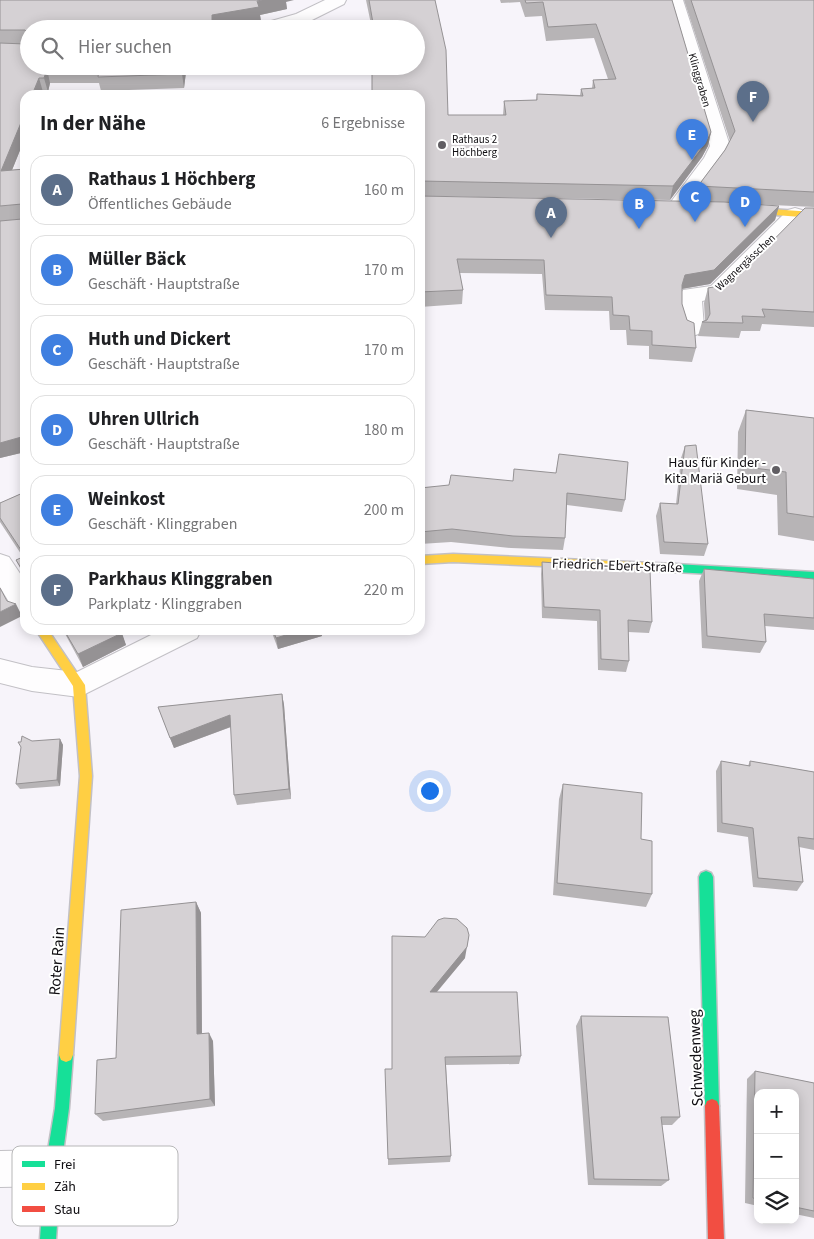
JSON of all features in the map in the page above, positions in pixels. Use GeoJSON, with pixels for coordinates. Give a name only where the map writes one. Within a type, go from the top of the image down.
{"type":"FeatureCollection","features":[{"type":"Feature","properties":{"kind":"street"},"geometry":{"type":"LineString","coordinates":[[295,20],[338,0]]}},
{"type":"Feature","properties":{"kind":"street","name":"Klinggraben"},"geometry":{"type":"LineString","coordinates":[[675,0],[720,146],[679,208]]}},
{"type":"Feature","properties":{"kind":"street"},"geometry":{"type":"LineString","coordinates":[[729,209],[804,214]]}},
{"type":"Feature","properties":{"kind":"street","name":"Wagnergässchen"},"geometry":{"type":"LineString","coordinates":[[693,328],[691,296],[717,292],[804,214]]}},
{"type":"Feature","properties":{"kind":"street","name":"Friedrich-Ebert-Straße"},"geometry":{"type":"LineString","coordinates":[[425,560],[453,558],[732,570],[814,576]]}},
{"type":"Feature","properties":{"kind":"street"},"geometry":{"type":"LineString","coordinates":[[0,564],[20,596]]}},
{"type":"Feature","properties":{"kind":"street"},"geometry":{"type":"LineString","coordinates":[[45,635],[79,685]]}},
{"type":"Feature","properties":{"kind":"street"},"geometry":{"type":"LineString","coordinates":[[0,671],[32,679],[79,685],[177,635]]}},
{"type":"Feature","properties":{"kind":"street","name":"Roter Rain"},"geometry":{"type":"LineString","coordinates":[[57,1146],[62,1108],[86,776],[79,685]]}},
{"type":"Feature","properties":{"kind":"street","name":"Schwedenweg"},"geometry":{"type":"LineString","coordinates":[[706,877],[716,1239]]}},
{"type":"Feature","properties":{"kind":"street","name":"Roter Rain"},"geometry":{"type":"LineString","coordinates":[[48,1239],[49,1226]]}},
{"type":"Feature","properties":{"kind":"building"},"geometry":{"type":"Polygon","coordinates":[[[0,0],[262,0],[257,1],[259,7],[212,15],[212,20],[20,20],[20,30],[0,30],[0,0]]]}},
{"type":"Feature","properties":{"kind":"building"},"geometry":{"type":"Polygon","coordinates":[[[369,0],[435,0],[446,50],[448,115],[506,115],[504,101],[537,100],[537,94],[583,96],[581,89],[595,88],[593,80],[616,79],[596,24],[548,27],[543,2],[526,3],[525,0],[672,0],[711,132],[706,143],[673,186],[425,181],[425,90],[372,90],[372,75],[425,75],[425,20],[372,20],[369,0]]]}},
{"type":"Feature","properties":{"kind":"building"},"geometry":{"type":"Polygon","coordinates":[[[691,0],[814,0],[814,192],[698,186],[725,150],[735,131],[691,0]]]}},
{"type":"Feature","properties":{"kind":"building"},"geometry":{"type":"Polygon","coordinates":[[[0,43],[20,44],[20,75],[45,75],[44,78],[39,78],[34,90],[20,90],[20,125],[1,171],[20,169],[20,204],[0,206],[0,43]]]}},
{"type":"Feature","properties":{"kind":"building"},"geometry":{"type":"Polygon","coordinates":[[[98,75],[154,75],[98,77],[98,75]]]}},
{"type":"Feature","properties":{"kind":"building"},"geometry":{"type":"Polygon","coordinates":[[[425,196],[724,202],[779,206],[714,270],[685,275],[682,285],[682,304],[687,320],[694,323],[696,348],[652,345],[652,331],[630,330],[629,316],[613,315],[612,297],[546,295],[544,260],[457,259],[463,290],[425,292],[425,196]]]}},
{"type":"Feature","properties":{"kind":"building"},"geometry":{"type":"Polygon","coordinates":[[[805,208],[814,208],[814,312],[762,309],[765,317],[742,316],[743,323],[702,322],[707,320],[710,314],[708,288],[730,284],[805,208]]]}},
{"type":"Feature","properties":{"kind":"building"},"geometry":{"type":"Polygon","coordinates":[[[20,219],[20,437],[0,443],[0,221],[20,219]]]}},
{"type":"Feature","properties":{"kind":"building"},"geometry":{"type":"Polygon","coordinates":[[[746,410],[814,418],[814,517],[787,513],[786,472],[745,467],[746,410]]]}},
{"type":"Feature","properties":{"kind":"building"},"geometry":{"type":"Polygon","coordinates":[[[696,445],[708,544],[664,542],[660,503],[678,504],[685,446],[696,445]]]}},
{"type":"Feature","properties":{"kind":"building"},"geometry":{"type":"Polygon","coordinates":[[[559,454],[628,462],[625,500],[567,493],[565,538],[513,536],[452,529],[425,532],[425,487],[449,485],[451,475],[513,481],[514,469],[556,473],[559,454]]]}},
{"type":"Feature","properties":{"kind":"building"},"geometry":{"type":"Polygon","coordinates":[[[20,494],[20,548],[0,518],[0,503],[20,494]]]}},
{"type":"Feature","properties":{"kind":"building"},"geometry":{"type":"Polygon","coordinates":[[[20,558],[20,566],[16,560],[20,558]]]}},
{"type":"Feature","properties":{"kind":"building"},"geometry":{"type":"Polygon","coordinates":[[[542,562],[650,570],[652,622],[628,620],[629,661],[601,659],[600,610],[544,607],[542,562]]]}},
{"type":"Feature","properties":{"kind":"building"},"geometry":{"type":"Polygon","coordinates":[[[704,569],[814,579],[814,618],[764,614],[766,642],[707,636],[704,569]]]}},
{"type":"Feature","properties":{"kind":"building"},"geometry":{"type":"Polygon","coordinates":[[[0,588],[7,601],[16,604],[0,612],[0,588]]]}},
{"type":"Feature","properties":{"kind":"building"},"geometry":{"type":"Polygon","coordinates":[[[67,635],[118,635],[78,654],[67,635]]]}},
{"type":"Feature","properties":{"kind":"building"},"geometry":{"type":"Polygon","coordinates":[[[275,635],[286,635],[276,638],[275,635]]]}},
{"type":"Feature","properties":{"kind":"building"},"geometry":{"type":"Polygon","coordinates":[[[282,694],[289,789],[234,795],[230,715],[170,738],[158,707],[282,694]]]}},
{"type":"Feature","properties":{"kind":"building"},"geometry":{"type":"Polygon","coordinates":[[[22,736],[32,741],[60,739],[57,780],[16,784],[21,747],[18,742],[21,742],[22,736]]]}},
{"type":"Feature","properties":{"kind":"building"},"geometry":{"type":"Polygon","coordinates":[[[721,761],[750,766],[750,761],[814,772],[814,839],[798,837],[803,882],[758,878],[753,828],[722,823],[721,761]]]}},
{"type":"Feature","properties":{"kind":"building"},"geometry":{"type":"Polygon","coordinates":[[[563,784],[642,793],[641,839],[652,841],[652,894],[557,883],[563,784]]]}},
{"type":"Feature","properties":{"kind":"building"},"geometry":{"type":"Polygon","coordinates":[[[196,902],[197,1034],[209,1033],[210,1099],[95,1114],[97,1060],[116,1058],[121,910],[196,902]]]}},
{"type":"Feature","properties":{"kind":"building"},"geometry":{"type":"Polygon","coordinates":[[[444,918],[457,919],[467,928],[469,935],[467,947],[430,992],[517,992],[521,1056],[445,1057],[451,1156],[388,1159],[385,1069],[392,1069],[392,936],[425,937],[438,920],[444,918]]]}},
{"type":"Feature","properties":{"kind":"building"},"geometry":{"type":"Polygon","coordinates":[[[581,1016],[668,1017],[680,1117],[661,1117],[669,1180],[594,1179],[581,1016]]]}},
{"type":"Feature","properties":{"kind":"building"},"geometry":{"type":"Polygon","coordinates":[[[755,1071],[814,1083],[814,1211],[799,1208],[799,1089],[755,1089],[755,1071]]]}},
{"type":"Feature","properties":{"kind":"building"},"geometry":{"type":"Polygon","coordinates":[[[754,1134],[754,1198],[753,1198],[754,1134]]]}},
{"type":"Feature","properties":{"kind":"traffic: fast"},"geometry":{"type":"LineString","coordinates":[[675,568],[814,576]]}},
{"type":"Feature","properties":{"kind":"traffic: fast"},"geometry":{"type":"LineString","coordinates":[[706,877],[712,1106]]}},
{"type":"Feature","properties":{"kind":"traffic: fast"},"geometry":{"type":"LineString","coordinates":[[56,1146],[62,1108],[66,1055]]}},
{"type":"Feature","properties":{"kind":"traffic: fast"},"geometry":{"type":"LineString","coordinates":[[48,1239],[49,1226]]}},
{"type":"Feature","properties":{"kind":"traffic: slow"},"geometry":{"type":"LineString","coordinates":[[739,210],[814,215]]}},
{"type":"Feature","properties":{"kind":"traffic: slow"},"geometry":{"type":"LineString","coordinates":[[425,560],[453,558],[675,568]]}},
{"type":"Feature","properties":{"kind":"traffic: slow"},"geometry":{"type":"LineString","coordinates":[[45,635],[79,685],[86,776],[66,1055]]}},
{"type":"Feature","properties":{"kind":"traffic: jam"},"geometry":{"type":"LineString","coordinates":[[712,1106],[716,1239]]}},
{"type":"Feature","properties":{"kind":"place","name":"Parkhaus Klinggraben"},"geometry":{"type":"Point","coordinates":[753,122]}},
{"type":"Feature","properties":{"kind":"place","name":"Rathaus 2 Höchberg"},"geometry":{"type":"Point","coordinates":[442,145]}},
{"type":"Feature","properties":{"kind":"place","name":"Weinkost"},"geometry":{"type":"Point","coordinates":[692,160]}},
{"type":"Feature","properties":{"kind":"place","name":"Huth und Dickert"},"geometry":{"type":"Point","coordinates":[695,222]}},
{"type":"Feature","properties":{"kind":"place","name":"Uhren Ullrich"},"geometry":{"type":"Point","coordinates":[745,227]}},
{"type":"Feature","properties":{"kind":"place","name":"Müller Bäck"},"geometry":{"type":"Point","coordinates":[639,229]}},
{"type":"Feature","properties":{"kind":"place","name":"Rathaus 1 Höchberg"},"geometry":{"type":"Point","coordinates":[551,238]}},
{"type":"Feature","properties":{"kind":"place","name":"Haus für Kinder - Kita Mariä Geburt"},"geometry":{"type":"Point","coordinates":[776,470]}}]}
